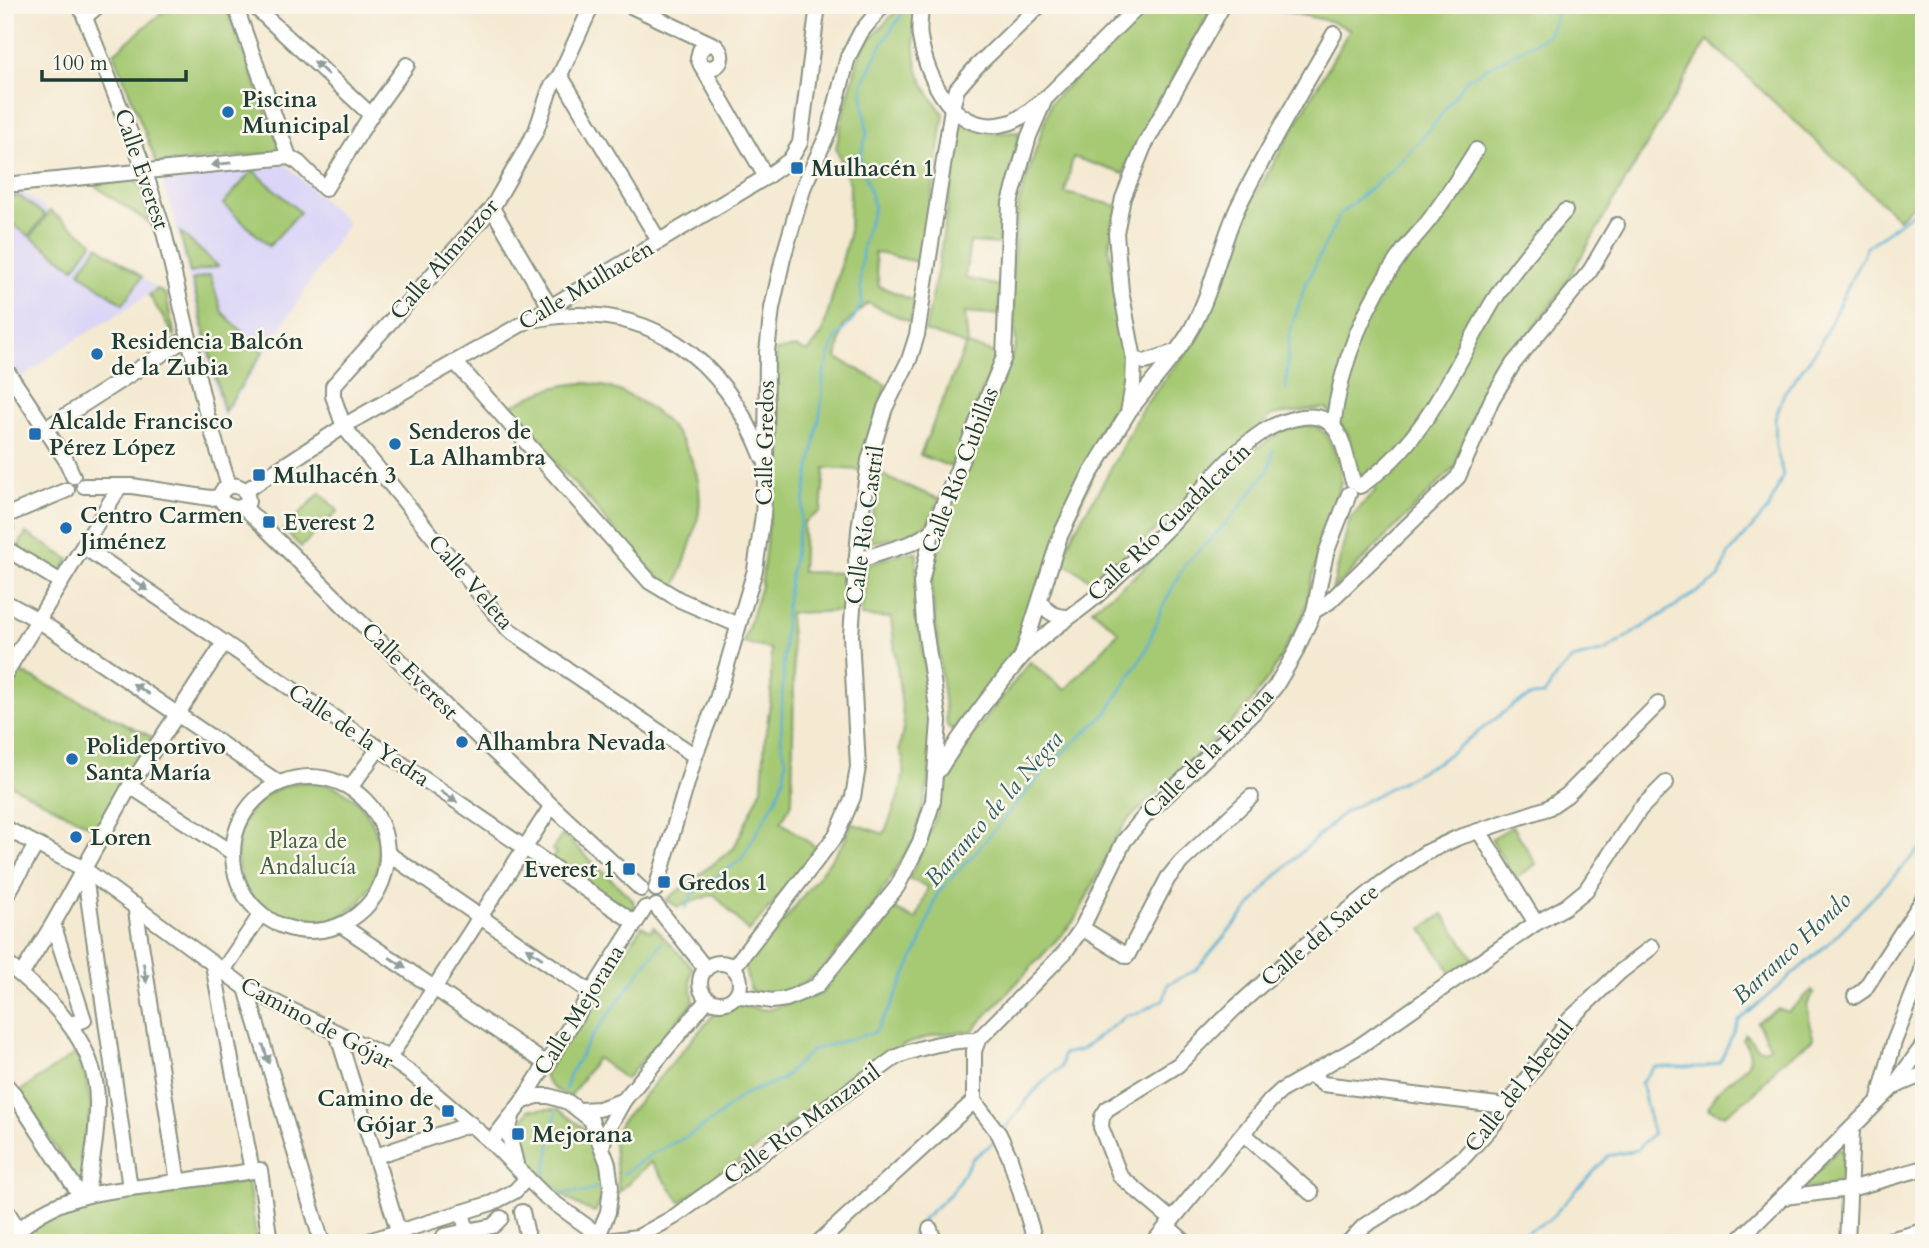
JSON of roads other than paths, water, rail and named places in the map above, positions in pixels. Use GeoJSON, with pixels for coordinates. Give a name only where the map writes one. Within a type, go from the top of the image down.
{"type":"FeatureCollection","features":[{"type":"Feature","properties":{"kind":"street"},"geometry":{"type":"LineString","coordinates":[[83,11],[99,5]]}},
{"type":"Feature","properties":{"kind":"street"},"geometry":{"type":"LineString","coordinates":[[235,5],[289,157]]}},
{"type":"Feature","properties":{"kind":"street"},"geometry":{"type":"LineString","coordinates":[[253,5],[371,115]]}},
{"type":"Feature","properties":{"kind":"street","name":"Calle Almanzor"},"geometry":{"type":"LineString","coordinates":[[344,427],[332,386],[492,208],[536,131],[550,89],[560,75],[592,5]]}},
{"type":"Feature","properties":{"kind":"street"},"geometry":{"type":"LineString","coordinates":[[629,5],[702,37],[709,44],[702,47],[698,53],[701,65],[771,173],[794,174],[804,186]]}},
{"type":"Feature","properties":{"kind":"street","name":"Calle Mulhacén"},"geometry":{"type":"LineString","coordinates":[[245,491],[344,427],[527,321],[790,160],[800,143],[818,5]]}},
{"type":"Feature","properties":{"kind":"street","name":"Calle Gredos"},"geometry":{"type":"LineString","coordinates":[[649,889],[717,699],[755,570],[763,515],[766,466],[766,352],[783,258],[804,186],[829,131],[848,57],[861,32],[883,5]]}},
{"type":"Feature","properties":{"kind":"street"},"geometry":{"type":"LineString","coordinates":[[921,5],[919,34],[934,86],[952,108],[969,121],[991,127],[1015,121],[1045,99]]}},
{"type":"Feature","properties":{"kind":"street","name":"Calle Río Castril"},"geometry":{"type":"LineString","coordinates":[[733,968],[837,834],[853,797],[858,767],[852,635],[858,539],[869,460],[885,408],[909,360],[917,335],[952,108],[957,89],[1040,5]]}},
{"type":"Feature","properties":{"kind":"street","name":"Calle Río Cubillas"},"geometry":{"type":"LineString","coordinates":[[736,995],[772,1001],[786,999],[817,986],[897,887],[920,842],[933,801],[939,721],[921,583],[932,532],[1004,357],[1010,203],[1030,136],[1045,99],[1139,5]]}},
{"type":"Feature","properties":{"kind":"street"},"geometry":{"type":"LineString","coordinates":[[1128,413],[1134,359],[1121,291],[1116,233],[1123,198],[1144,146],[1223,5]]}},
{"type":"Feature","properties":{"kind":"street","name":"Calle Everest"},"geometry":{"type":"LineString","coordinates":[[83,11],[146,173],[164,232],[224,492]]}},
{"type":"Feature","properties":{"kind":"street"},"geometry":{"type":"LineString","coordinates":[[1022,656],[1060,536],[1089,476],[1128,413],[1186,340],[1206,297],[1237,210],[1268,150],[1335,34]]}},
{"type":"Feature","properties":{"kind":"street"},"geometry":{"type":"LineString","coordinates":[[5,185],[289,157],[299,163],[325,189],[371,115],[407,65]]}},
{"type":"Feature","properties":{"kind":"street"},"geometry":{"type":"LineString","coordinates":[[560,75],[659,241]]}},
{"type":"Feature","properties":{"kind":"street"},"geometry":{"type":"LineString","coordinates":[[1015,121],[1024,124],[1030,136]]}},
{"type":"Feature","properties":{"kind":"street"},"geometry":{"type":"LineString","coordinates":[[1476,150],[1434,214],[1404,250],[1381,285],[1346,361],[1329,423],[1344,446],[1354,487],[1399,455],[1421,428],[1496,297],[1531,250],[1565,211]]}},
{"type":"Feature","properties":{"kind":"street"},"geometry":{"type":"LineString","coordinates":[[492,208],[550,307]]}},
{"type":"Feature","properties":{"kind":"street"},"geometry":{"type":"LineString","coordinates":[[1314,611],[1329,602],[1458,477],[1499,387],[1513,364],[1590,271],[1616,225]]}},
{"type":"Feature","properties":{"kind":"street"},"geometry":{"type":"LineString","coordinates":[[527,321],[562,315],[603,317],[639,325],[671,338],[705,364],[723,384],[754,435],[766,466]]}},
{"type":"Feature","properties":{"kind":"street"},"geometry":{"type":"LineString","coordinates":[[45,429],[179,343],[190,340]]}},
{"type":"Feature","properties":{"kind":"street"},"geometry":{"type":"LineString","coordinates":[[346,370],[351,351]]}},
{"type":"Feature","properties":{"kind":"street"},"geometry":{"type":"LineString","coordinates":[[1134,359],[1145,362],[1174,353]]}},
{"type":"Feature","properties":{"kind":"street"},"geometry":{"type":"LineString","coordinates":[[456,362],[650,582],[680,600],[738,625]]}},
{"type":"Feature","properties":{"kind":"street"},"geometry":{"type":"LineString","coordinates":[[5,368],[45,429],[70,483]]}},
{"type":"Feature","properties":{"kind":"street","name":"Calle Río Guadalcacín"},"geometry":{"type":"LineString","coordinates":[[936,774],[963,731],[1022,656],[1099,594],[1147,548],[1241,448],[1267,429],[1295,418],[1329,423]]}},
{"type":"Feature","properties":{"kind":"street","name":"Calle Veleta"},"geometry":{"type":"LineString","coordinates":[[344,427],[509,630],[695,756]]}},
{"type":"Feature","properties":{"kind":"street"},"geometry":{"type":"LineString","coordinates":[[7,523],[63,493],[70,483],[81,478],[84,486],[132,486],[210,498],[224,492],[240,487],[245,491],[248,502],[244,507],[231,507],[223,503],[224,492]]}},
{"type":"Feature","properties":{"kind":"street"},"geometry":{"type":"LineString","coordinates":[[5,674],[10,657],[38,620],[120,486]]}},
{"type":"Feature","properties":{"kind":"street","name":"Calle de la Encina"},"geometry":{"type":"LineString","coordinates":[[978,1040],[1065,952],[1082,928],[1124,841],[1145,816],[1252,713],[1275,687],[1294,655],[1314,611],[1326,553],[1354,487]]}},
{"type":"Feature","properties":{"kind":"street","name":"Calle Everest"},"geometry":{"type":"LineString","coordinates":[[244,507],[446,708],[551,807],[649,889]]}},
{"type":"Feature","properties":{"kind":"street"},"geometry":{"type":"LineString","coordinates":[[856,561],[912,543],[932,532]]}},
{"type":"Feature","properties":{"kind":"street"},"geometry":{"type":"LineString","coordinates":[[858,539],[870,548],[883,551]]}},
{"type":"Feature","properties":{"kind":"street"},"geometry":{"type":"LineString","coordinates":[[912,543],[921,546],[927,555]]}},
{"type":"Feature","properties":{"kind":"street","name":"Calle de la Yedra"},"geometry":{"type":"LineString","coordinates":[[84,547],[635,923]]}},
{"type":"Feature","properties":{"kind":"street"},"geometry":{"type":"LineString","coordinates":[[5,548],[61,582]]}},
{"type":"Feature","properties":{"kind":"street"},"geometry":{"type":"LineString","coordinates":[[5,602],[38,620],[279,783]]}},
{"type":"Feature","properties":{"kind":"street","name":"Calle Río Guadalcacín"},"geometry":{"type":"LineString","coordinates":[[1040,603],[1057,617],[1068,617]]}},
{"type":"Feature","properties":{"kind":"street"},"geometry":{"type":"LineString","coordinates":[[21,975],[53,924],[130,786],[224,642]]}},
{"type":"Feature","properties":{"kind":"street","name":"Calle del Sauce"},"geometry":{"type":"LineString","coordinates":[[1186,1243],[1120,1176],[1101,1127],[1102,1117],[1107,1109],[1178,1065],[1234,1009],[1301,949],[1382,883],[1425,853],[1457,838],[1548,808],[1567,795],[1658,705]]}},
{"type":"Feature","properties":{"kind":"street"},"geometry":{"type":"LineString","coordinates":[[350,788],[379,748]]}},
{"type":"Feature","properties":{"kind":"street"},"geometry":{"type":"LineString","coordinates":[[303,777],[327,779],[350,788],[373,809],[385,837],[385,872],[378,890],[367,906],[341,925],[310,932],[294,930],[265,917],[246,897],[238,883],[233,853],[235,834],[242,817],[253,801],[279,783],[303,777]]}},
{"type":"Feature","properties":{"kind":"street"},"geometry":{"type":"LineString","coordinates":[[1153,1243],[1282,1090],[1361,1045],[1536,923],[1565,907],[1586,890],[1640,810],[1666,783]]}},
{"type":"Feature","properties":{"kind":"street"},"geometry":{"type":"LineString","coordinates":[[130,786],[233,853]]}},
{"type":"Feature","properties":{"kind":"street"},"geometry":{"type":"LineString","coordinates":[[1082,928],[1127,957],[1168,878],[1181,862],[1251,797]]}},
{"type":"Feature","properties":{"kind":"street"},"geometry":{"type":"LineString","coordinates":[[389,1058],[551,807]]}},
{"type":"Feature","properties":{"kind":"street","name":"Camino de Gójar"},"geometry":{"type":"LineString","coordinates":[[5,828],[84,869],[246,988],[389,1058],[412,1073],[517,1166],[547,1198],[605,1240]]}},
{"type":"Feature","properties":{"kind":"street"},"geometry":{"type":"LineString","coordinates":[[1479,831],[1536,923]]}},
{"type":"Feature","properties":{"kind":"street"},"geometry":{"type":"LineString","coordinates":[[5,898],[36,845]]}},
{"type":"Feature","properties":{"kind":"street"},"geometry":{"type":"LineString","coordinates":[[387,853],[590,992]]}},
{"type":"Feature","properties":{"kind":"street"},"geometry":{"type":"LineString","coordinates":[[84,869],[130,1188]]}},
{"type":"Feature","properties":{"kind":"street"},"geometry":{"type":"LineString","coordinates":[[649,889],[638,900],[651,907],[706,968]]}},
{"type":"Feature","properties":{"kind":"street"},"geometry":{"type":"LineString","coordinates":[[1855,996],[1864,990],[1924,898]]}},
{"type":"Feature","properties":{"kind":"street"},"geometry":{"type":"LineString","coordinates":[[135,905],[178,1182]]}},
{"type":"Feature","properties":{"kind":"street","name":"Calle Mejorana"},"geometry":{"type":"LineString","coordinates":[[491,1142],[518,1107],[635,923],[651,907]]}},
{"type":"Feature","properties":{"kind":"street"},"geometry":{"type":"LineString","coordinates":[[252,1171],[221,971],[265,917]]}},
{"type":"Feature","properties":{"kind":"street"},"geometry":{"type":"LineString","coordinates":[[53,924],[94,1076],[97,1100],[84,1195]]}},
{"type":"Feature","properties":{"kind":"street"},"geometry":{"type":"LineString","coordinates":[[341,925],[434,986],[542,1068],[543,1088],[549,1096]]}},
{"type":"Feature","properties":{"kind":"street","name":"Calle del Abedul"},"geometry":{"type":"LineString","coordinates":[[1348,1243],[1364,1226],[1414,1195],[1464,1157],[1494,1123],[1570,1019],[1619,972],[1652,947]]}},
{"type":"Feature","properties":{"kind":"street"},"geometry":{"type":"LineString","coordinates":[[1879,1098],[1894,1042],[1921,974],[1924,959]]}},
{"type":"Feature","properties":{"kind":"street"},"geometry":{"type":"LineString","coordinates":[[5,962],[78,1022]]}},
{"type":"Feature","properties":{"kind":"street"},"geometry":{"type":"LineString","coordinates":[[722,963],[733,968],[740,984],[736,995],[719,1003],[708,999],[700,987],[706,968],[722,963]]}},
{"type":"Feature","properties":{"kind":"street"},"geometry":{"type":"LineString","coordinates":[[246,988],[322,1243]]}},
{"type":"Feature","properties":{"kind":"street"},"geometry":{"type":"LineString","coordinates":[[602,1149],[606,1132],[624,1100],[708,999]]}},
{"type":"Feature","properties":{"kind":"street"},"geometry":{"type":"LineString","coordinates":[[337,1033],[400,1237]]}},
{"type":"Feature","properties":{"kind":"street"},"geometry":{"type":"LineString","coordinates":[[978,1040],[974,1051],[974,1101],[999,1135],[1010,1158],[1034,1237],[1040,1243]]}},
{"type":"Feature","properties":{"kind":"street","name":"Calle Río Manzanil"},"geometry":{"type":"LineString","coordinates":[[605,1240],[637,1240],[674,1217],[896,1057],[924,1046],[978,1040]]}},
{"type":"Feature","properties":{"kind":"street"},"geometry":{"type":"LineString","coordinates":[[1893,1087],[1924,1044]]}},
{"type":"Feature","properties":{"kind":"street"},"geometry":{"type":"LineString","coordinates":[[1736,1243],[1879,1098],[1893,1087],[1924,1074]]}},
{"type":"Feature","properties":{"kind":"street"},"geometry":{"type":"LineString","coordinates":[[1311,1075],[1323,1084],[1506,1106]]}},
{"type":"Feature","properties":{"kind":"street"},"geometry":{"type":"LineString","coordinates":[[5,1084],[84,1195]]}},
{"type":"Feature","properties":{"kind":"street"},"geometry":{"type":"LineString","coordinates":[[518,1107],[536,1096],[549,1096],[568,1102],[591,1120],[608,1164],[611,1186],[605,1240]]}},
{"type":"Feature","properties":{"kind":"street"},"geometry":{"type":"LineString","coordinates":[[579,1110],[599,1109],[624,1100]]}},
{"type":"Feature","properties":{"kind":"street"},"geometry":{"type":"LineString","coordinates":[[822,1242],[974,1101]]}},
{"type":"Feature","properties":{"kind":"street","name":"Calle Mejorana"},"geometry":{"type":"LineString","coordinates":[[517,1166],[508,1131],[518,1107]]}},
{"type":"Feature","properties":{"kind":"street"},"geometry":{"type":"LineString","coordinates":[[376,1156],[471,1124]]}},
{"type":"Feature","properties":{"kind":"street"},"geometry":{"type":"LineString","coordinates":[[1847,1243],[1852,1128]]}},
{"type":"Feature","properties":{"kind":"street"},"geometry":{"type":"LineString","coordinates":[[1244,1134],[1311,1193]]}},
{"type":"Feature","properties":{"kind":"street"},"geometry":{"type":"LineString","coordinates":[[1784,1196],[1850,1189],[1924,1168]]}},
{"type":"Feature","properties":{"kind":"street"},"geometry":{"type":"LineString","coordinates":[[8,1243],[18,1229],[34,1215],[84,1195],[260,1170],[270,1243]]}},
{"type":"Feature","properties":{"kind":"street"},"geometry":{"type":"LineString","coordinates":[[362,1243],[400,1237],[492,1203],[515,1191],[527,1178]]}},
{"type":"Feature","properties":{"kind":"street"},"geometry":{"type":"LineString","coordinates":[[5,1208],[18,1229]]}},
{"type":"Feature","properties":{"kind":"street"},"geometry":{"type":"LineString","coordinates":[[462,1212],[467,1231]]}},
{"type":"Feature","properties":{"kind":"street"},"geometry":{"type":"LineString","coordinates":[[522,1212],[529,1243]]}},
{"type":"Feature","properties":{"kind":"street"},"geometry":{"type":"LineString","coordinates":[[444,1236],[493,1226],[501,1218]]}},
{"type":"Feature","properties":{"kind":"street"},"geometry":{"type":"LineString","coordinates":[[1877,1243],[1924,1231]]}},
{"type":"Feature","properties":{"kind":"waterway"},"geometry":{"type":"LineString","coordinates":[[686,908],[692,894],[741,860],[776,799],[784,777],[786,760],[781,740],[785,617],[791,572],[821,408],[824,372],[836,338],[853,320],[862,302],[860,276],[863,245],[874,207],[860,156],[867,134],[862,86],[882,44],[908,5]]}},
{"type":"Feature","properties":{"kind":"waterway","name":"Barranco de la Negra"},"geometry":{"type":"LineString","coordinates":[[1286,390],[1289,335],[1305,286],[1340,214],[1393,169],[1432,127],[1467,79],[1548,35],[1561,5]]}},
{"type":"Feature","properties":{"kind":"waterway"},"geometry":{"type":"LineString","coordinates":[[1006,1127],[1038,1087],[1061,1068],[1063,1054],[1081,1050],[1127,1015],[1139,1013],[1164,999],[1168,984],[1196,970],[1273,879],[1343,813],[1441,760],[1515,704],[1532,696],[1544,695],[1572,659],[1605,651],[1719,578],[1728,555],[1769,508],[1783,475],[1776,447],[1775,419],[1784,393],[1818,348],[1867,247],[1924,204]]}},
{"type":"Feature","properties":{"kind":"waterway","name":"Barranco de la Negra"},"geometry":{"type":"LineString","coordinates":[[623,1174],[653,1153],[690,1135],[716,1118],[742,1095],[781,1080],[812,1050],[875,1032],[891,1006],[921,942],[937,894],[1052,762],[1106,714],[1145,652],[1162,608],[1184,566],[1233,516],[1269,469],[1273,450]]}},
{"type":"Feature","properties":{"kind":"waterway","name":"Barranco Hondo"},"geometry":{"type":"LineString","coordinates":[[1506,1243],[1549,1220],[1608,1156],[1637,1150],[1653,1133],[1641,1083],[1654,1067],[1704,1067],[1720,1062],[1739,1021],[1831,941],[1924,845]]}},
{"type":"Feature","properties":{"kind":"waterway"},"geometry":{"type":"LineString","coordinates":[[565,1090],[570,1074],[588,1042],[662,942]]}},
{"type":"Feature","properties":{"kind":"waterway"},"geometry":{"type":"LineString","coordinates":[[556,1112],[544,1180],[559,1193],[587,1192],[597,1187]]}},
{"type":"Feature","properties":{"kind":"waterway"},"geometry":{"type":"LineString","coordinates":[[907,1243],[923,1219],[952,1192],[973,1158],[997,1140]]}},
{"type":"Feature","properties":{"kind":"place","name":"Piscina Municipal"},"geometry":{"type":"Point","coordinates":[228,112]}},
{"type":"Feature","properties":{"kind":"place","name":"Mulhacén 1"},"geometry":{"type":"Point","coordinates":[797,168]}},
{"type":"Feature","properties":{"kind":"place","name":"Residencia Balcón de la Zubia"},"geometry":{"type":"Point","coordinates":[97,354]}},
{"type":"Feature","properties":{"kind":"place","name":"Alcalde Francisco Pérez López"},"geometry":{"type":"Point","coordinates":[35,434]}},
{"type":"Feature","properties":{"kind":"place","name":"Senderos de La Alhambra"},"geometry":{"type":"Point","coordinates":[395,444]}},
{"type":"Feature","properties":{"kind":"place","name":"Mulhacén 3"},"geometry":{"type":"Point","coordinates":[259,475]}},
{"type":"Feature","properties":{"kind":"place","name":"Everest 2"},"geometry":{"type":"Point","coordinates":[269,522]}},
{"type":"Feature","properties":{"kind":"place","name":"Centro Carmen Jiménez"},"geometry":{"type":"Point","coordinates":[66,528]}},
{"type":"Feature","properties":{"kind":"place","name":"Alhambra Nevada"},"geometry":{"type":"Point","coordinates":[462,742]}},
{"type":"Feature","properties":{"kind":"place","name":"Polideportivo Santa María"},"geometry":{"type":"Point","coordinates":[72,759]}},
{"type":"Feature","properties":{"kind":"place","name":"Loren"},"geometry":{"type":"Point","coordinates":[76,837]}},
{"type":"Feature","properties":{"kind":"place","name":"Everest 1"},"geometry":{"type":"Point","coordinates":[629,869]}},
{"type":"Feature","properties":{"kind":"place","name":"Gredos 1"},"geometry":{"type":"Point","coordinates":[664,882]}},
{"type":"Feature","properties":{"kind":"place","name":"Camino de Gójar 3"},"geometry":{"type":"Point","coordinates":[448,1111]}},
{"type":"Feature","properties":{"kind":"place","name":"Mejorana"},"geometry":{"type":"Point","coordinates":[518,1134]}},
{"type":"Feature","properties":{"kind":"park label","name":"Plaza de Andalucía"},"geometry":{"type":"Point","coordinates":[308,853]}}]}
